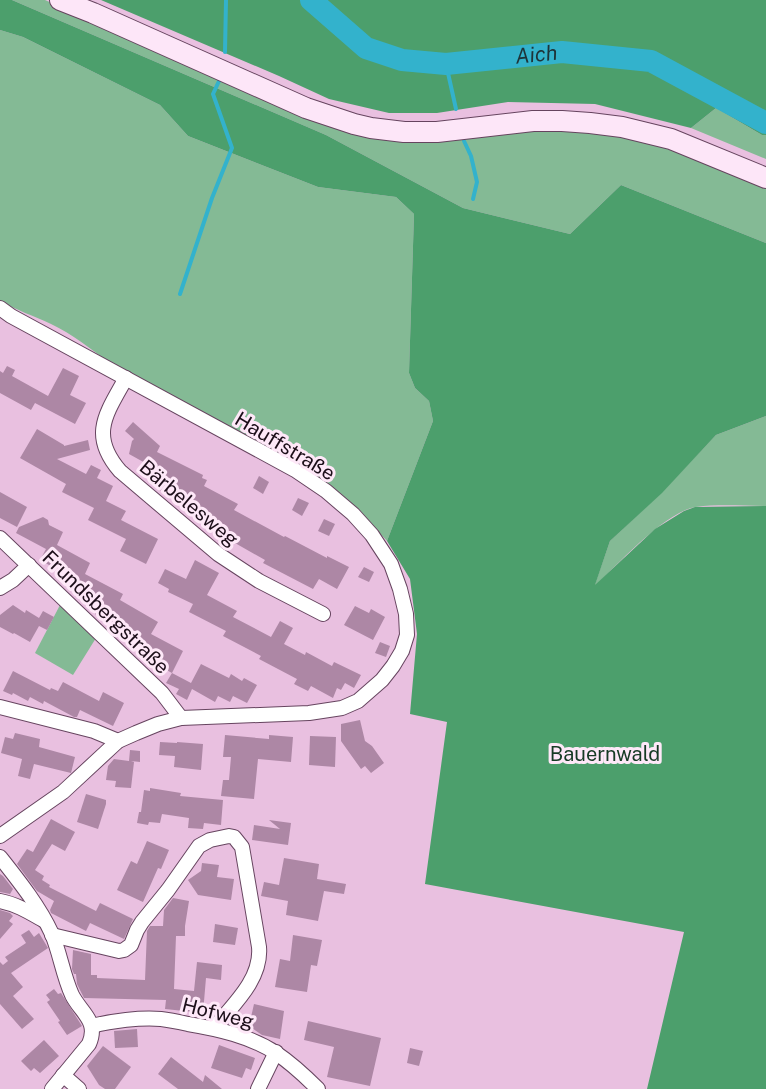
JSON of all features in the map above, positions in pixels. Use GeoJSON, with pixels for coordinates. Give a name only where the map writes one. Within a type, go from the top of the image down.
{"type":"FeatureCollection","features":[{"type":"Feature","properties":{"kind":"main road"},"geometry":{"type":"LineString","coordinates":[[60,0],[306,108],[354,124],[404,132],[437,132],[533,121],[562,121],[622,127],[671,139],[766,178]]}},
{"type":"Feature","properties":{"kind":"street","name":"Hauffstraße"},"geometry":{"type":"LineString","coordinates":[[0,308],[295,470],[326,491],[372,535],[391,564],[406,615],[407,634],[402,651],[393,666],[382,680],[358,701],[342,708],[309,713],[181,718],[158,724],[118,741],[63,792],[0,836]]}},
{"type":"Feature","properties":{"kind":"street","name":"Bärbelesweg"},"geometry":{"type":"LineString","coordinates":[[126,378],[106,415],[103,432],[110,459],[120,471],[218,554],[259,581],[324,614]]}},
{"type":"Feature","properties":{"kind":"street","name":"Frundsbergstraße"},"geometry":{"type":"LineString","coordinates":[[0,538],[162,693],[181,718]]}},
{"type":"Feature","properties":{"kind":"street"},"geometry":{"type":"LineString","coordinates":[[0,588],[13,580],[29,565]]}},
{"type":"Feature","properties":{"kind":"street"},"geometry":{"type":"LineString","coordinates":[[0,707],[94,731],[118,741]]}},
{"type":"Feature","properties":{"kind":"street"},"geometry":{"type":"LineString","coordinates":[[52,935],[118,951],[124,950],[131,945],[142,922],[199,846],[210,840],[234,837],[242,847],[259,947],[259,962],[256,973],[249,984],[214,1028]]}},
{"type":"Feature","properties":{"kind":"street"},"geometry":{"type":"LineString","coordinates":[[0,857],[45,921],[73,997],[92,1026],[92,1039],[89,1044],[52,1089]]}},
{"type":"Feature","properties":{"kind":"street"},"geometry":{"type":"LineString","coordinates":[[0,901],[25,909],[45,921]]}},
{"type":"Feature","properties":{"kind":"street","name":"Hofweg"},"geometry":{"type":"LineString","coordinates":[[92,1026],[110,1021],[160,1019],[214,1028],[276,1052],[318,1089]]}},
{"type":"Feature","properties":{"kind":"street"},"geometry":{"type":"LineString","coordinates":[[258,1089],[276,1052]]}},
{"type":"Feature","properties":{"kind":"street"},"geometry":{"type":"LineString","coordinates":[[63,1075],[79,1089]]}},
{"type":"Feature","properties":{"kind":"green space","name":"Bauernwald"},"geometry":{"type":"Polygon","coordinates":[[[0,0],[12,0],[326,135],[463,208],[570,234],[621,185],[766,243],[766,416],[716,435],[662,493],[610,541],[595,585],[655,529],[684,511],[695,507],[766,506],[766,1089],[647,1089],[684,932],[425,884],[447,722],[410,714],[417,634],[410,579],[387,541],[433,421],[429,401],[415,388],[409,373],[414,214],[396,197],[318,187],[188,136],[160,105],[23,37],[0,30],[0,0]]]}},
{"type":"Feature","properties":{"kind":"green space"},"geometry":{"type":"Polygon","coordinates":[[[12,0],[45,0],[335,126],[567,127],[652,141],[766,185],[766,243],[621,185],[570,234],[463,208],[326,135],[12,0]]]}},
{"type":"Feature","properties":{"kind":"green space"},"geometry":{"type":"Polygon","coordinates":[[[101,0],[766,0],[766,135],[762,135],[716,108],[691,128],[595,104],[508,102],[437,113],[389,113],[329,99],[101,0]]]}},
{"type":"Feature","properties":{"kind":"green space"},"geometry":{"type":"Polygon","coordinates":[[[0,30],[23,37],[160,105],[188,136],[318,187],[396,197],[414,214],[409,373],[415,388],[429,401],[433,421],[387,541],[358,510],[110,363],[66,332],[0,301],[0,30]]]}},
{"type":"Feature","properties":{"kind":"green space"},"geometry":{"type":"Polygon","coordinates":[[[716,108],[762,135],[766,135],[766,159],[691,128],[716,108]]]}},
{"type":"Feature","properties":{"kind":"green space"},"geometry":{"type":"Polygon","coordinates":[[[766,416],[766,506],[696,507],[684,511],[642,540],[594,587],[610,541],[662,492],[716,435],[766,416]]]}},
{"type":"Feature","properties":{"kind":"green space"},"geometry":{"type":"Polygon","coordinates":[[[60,605],[96,638],[73,675],[35,653],[60,605]]]}},
{"type":"Feature","properties":{"kind":"building"},"geometry":{"type":"Polygon","coordinates":[[[7,366],[15,370],[12,376],[48,396],[63,368],[79,376],[70,395],[86,403],[75,424],[35,403],[31,410],[0,393],[0,371],[3,373],[7,366]]]}},
{"type":"Feature","properties":{"kind":"building"},"geometry":{"type":"Polygon","coordinates":[[[133,422],[160,446],[157,452],[203,475],[202,478],[207,480],[204,486],[238,504],[234,510],[284,537],[349,567],[337,589],[319,579],[313,589],[263,563],[265,560],[214,531],[218,524],[195,511],[196,509],[158,489],[163,480],[145,470],[147,464],[129,454],[134,439],[125,431],[133,422]]]}},
{"type":"Feature","properties":{"kind":"building"},"geometry":{"type":"Polygon","coordinates":[[[37,429],[64,446],[88,440],[90,450],[57,459],[86,474],[91,465],[101,470],[97,478],[113,486],[106,501],[126,511],[121,520],[158,539],[146,564],[120,551],[126,539],[88,520],[94,508],[62,492],[66,484],[20,458],[37,429]]]}},
{"type":"Feature","properties":{"kind":"building"},"geometry":{"type":"Polygon","coordinates":[[[259,476],[269,482],[263,494],[253,488],[259,476]]]}},
{"type":"Feature","properties":{"kind":"building"},"geometry":{"type":"Polygon","coordinates":[[[0,492],[27,507],[17,527],[0,518],[0,492]]]}},
{"type":"Feature","properties":{"kind":"building"},"geometry":{"type":"Polygon","coordinates":[[[298,498],[309,503],[302,516],[292,510],[298,498]]]}},
{"type":"Feature","properties":{"kind":"building"},"geometry":{"type":"Polygon","coordinates":[[[43,517],[48,520],[49,525],[63,532],[57,545],[90,563],[85,574],[123,594],[120,600],[158,622],[151,634],[183,651],[172,673],[148,660],[150,657],[137,650],[141,643],[121,631],[123,628],[95,614],[98,609],[88,603],[91,596],[77,588],[79,584],[40,560],[46,549],[16,533],[19,527],[43,517]]]}},
{"type":"Feature","properties":{"kind":"building"},"geometry":{"type":"Polygon","coordinates":[[[324,519],[335,524],[329,536],[318,531],[324,519]]]}},
{"type":"Feature","properties":{"kind":"building"},"geometry":{"type":"Polygon","coordinates":[[[195,560],[219,573],[207,595],[237,611],[233,617],[271,637],[280,621],[293,628],[284,644],[305,655],[306,652],[332,666],[334,662],[361,675],[354,688],[345,683],[341,690],[337,688],[333,698],[311,686],[308,691],[294,684],[297,679],[223,636],[226,631],[189,612],[193,604],[168,592],[169,589],[158,583],[165,569],[186,579],[195,560]]]}},
{"type":"Feature","properties":{"kind":"building"},"geometry":{"type":"Polygon","coordinates":[[[364,567],[374,572],[369,582],[358,577],[364,567]]]}},
{"type":"Feature","properties":{"kind":"building"},"geometry":{"type":"Polygon","coordinates":[[[13,605],[39,618],[43,611],[54,617],[47,630],[39,626],[30,642],[0,627],[0,615],[13,605]]]}},
{"type":"Feature","properties":{"kind":"building"},"geometry":{"type":"Polygon","coordinates":[[[355,606],[369,613],[371,609],[385,617],[373,640],[344,625],[355,606]]]}},
{"type":"Feature","properties":{"kind":"building"},"geometry":{"type":"Polygon","coordinates":[[[380,642],[390,646],[386,657],[375,653],[380,642]]]}},
{"type":"Feature","properties":{"kind":"building"},"geometry":{"type":"Polygon","coordinates":[[[201,664],[229,678],[231,674],[242,681],[244,678],[257,685],[247,703],[233,696],[230,702],[218,696],[215,702],[192,689],[187,700],[176,694],[179,689],[166,683],[172,673],[191,683],[201,664]]]}},
{"type":"Feature","properties":{"kind":"building"},"geometry":{"type":"Polygon","coordinates":[[[13,671],[50,690],[51,688],[58,691],[63,682],[99,701],[103,692],[124,703],[113,726],[80,710],[77,717],[74,717],[44,701],[43,704],[30,697],[28,701],[13,693],[12,695],[3,691],[13,671]]]}},
{"type":"Feature","properties":{"kind":"building"},"geometry":{"type":"Polygon","coordinates":[[[360,720],[365,741],[372,746],[384,763],[371,773],[365,766],[361,769],[341,741],[341,724],[360,720]]]}},
{"type":"Feature","properties":{"kind":"building"},"geometry":{"type":"Polygon","coordinates":[[[15,733],[40,739],[39,747],[75,757],[71,773],[34,764],[30,779],[18,776],[22,759],[1,753],[5,737],[13,739],[15,733]]]}},
{"type":"Feature","properties":{"kind":"building"},"geometry":{"type":"Polygon","coordinates":[[[225,735],[269,739],[269,735],[293,737],[291,762],[258,759],[254,799],[221,796],[223,780],[229,780],[231,757],[223,757],[225,735]]]}},
{"type":"Feature","properties":{"kind":"building"},"geometry":{"type":"Polygon","coordinates":[[[310,736],[336,737],[335,767],[309,765],[310,736]]]}},
{"type":"Feature","properties":{"kind":"building"},"geometry":{"type":"Polygon","coordinates":[[[160,742],[203,744],[201,770],[174,767],[175,756],[159,755],[160,742]]]}},
{"type":"Feature","properties":{"kind":"building"},"geometry":{"type":"Polygon","coordinates":[[[130,750],[140,751],[140,762],[131,761],[134,762],[131,788],[115,787],[116,781],[106,780],[108,766],[114,759],[129,761],[130,750]]]}},
{"type":"Feature","properties":{"kind":"building"},"geometry":{"type":"Polygon","coordinates":[[[150,788],[181,793],[180,796],[223,800],[221,825],[204,823],[203,829],[188,828],[189,818],[162,814],[160,823],[149,822],[148,825],[137,823],[144,790],[150,791],[150,788]]]}},
{"type":"Feature","properties":{"kind":"building"},"geometry":{"type":"Polygon","coordinates":[[[86,794],[106,800],[98,829],[77,822],[86,794]]]}},
{"type":"Feature","properties":{"kind":"building"},"geometry":{"type":"Polygon","coordinates":[[[51,819],[75,832],[65,851],[52,844],[35,870],[44,876],[42,880],[50,885],[49,887],[96,911],[100,903],[133,919],[124,939],[90,923],[86,931],[51,913],[54,901],[37,891],[17,864],[27,849],[33,852],[51,819]]]}},
{"type":"Feature","properties":{"kind":"building"},"geometry":{"type":"Polygon","coordinates":[[[269,820],[291,823],[288,845],[252,840],[254,825],[280,829],[269,820]]]}},
{"type":"Feature","properties":{"kind":"building"},"geometry":{"type":"Polygon","coordinates":[[[147,841],[169,850],[143,902],[117,890],[131,861],[137,864],[147,841]]]}},
{"type":"Feature","properties":{"kind":"building"},"geometry":{"type":"Polygon","coordinates":[[[284,858],[319,864],[317,879],[346,884],[344,894],[324,891],[318,921],[286,915],[288,901],[261,896],[264,882],[279,885],[284,858]]]}},
{"type":"Feature","properties":{"kind":"building"},"geometry":{"type":"Polygon","coordinates":[[[202,863],[219,865],[217,877],[234,879],[231,900],[198,895],[188,880],[201,871],[202,863]]]}},
{"type":"Feature","properties":{"kind":"building"},"geometry":{"type":"Polygon","coordinates":[[[0,874],[13,889],[10,894],[0,892],[0,874]]]}},
{"type":"Feature","properties":{"kind":"building"},"geometry":{"type":"Polygon","coordinates":[[[173,898],[189,901],[185,936],[176,936],[174,989],[194,991],[197,962],[222,965],[221,980],[206,978],[203,1013],[165,1009],[166,1000],[84,998],[72,969],[73,950],[91,954],[91,975],[97,975],[97,978],[145,980],[147,931],[150,926],[163,926],[164,910],[173,898]]]}},
{"type":"Feature","properties":{"kind":"building"},"geometry":{"type":"Polygon","coordinates":[[[0,910],[13,916],[9,921],[13,924],[0,939],[0,910]]]}},
{"type":"Feature","properties":{"kind":"building"},"geometry":{"type":"Polygon","coordinates":[[[215,924],[238,928],[235,945],[213,942],[215,924]]]}},
{"type":"Feature","properties":{"kind":"building"},"geometry":{"type":"Polygon","coordinates":[[[29,930],[34,937],[39,933],[48,948],[11,973],[23,987],[13,996],[34,1019],[22,1029],[0,1004],[0,962],[3,965],[8,961],[5,957],[26,943],[21,935],[29,930]]]}},
{"type":"Feature","properties":{"kind":"building"},"geometry":{"type":"Polygon","coordinates":[[[293,935],[322,940],[317,966],[311,965],[307,992],[275,987],[280,959],[290,961],[293,935]]]}},
{"type":"Feature","properties":{"kind":"building"},"geometry":{"type":"Polygon","coordinates":[[[54,989],[58,994],[61,993],[82,1026],[67,1035],[47,1002],[50,1000],[46,995],[54,989]]]}},
{"type":"Feature","properties":{"kind":"building"},"geometry":{"type":"Polygon","coordinates":[[[254,1004],[284,1011],[280,1039],[262,1035],[249,1026],[254,1004]]]}},
{"type":"Feature","properties":{"kind":"building"},"geometry":{"type":"Polygon","coordinates":[[[308,1021],[381,1038],[370,1086],[327,1077],[334,1047],[304,1040],[308,1021]]]}},
{"type":"Feature","properties":{"kind":"building"},"geometry":{"type":"Polygon","coordinates":[[[137,1029],[138,1047],[115,1048],[114,1031],[137,1029]]]}},
{"type":"Feature","properties":{"kind":"building"},"geometry":{"type":"Polygon","coordinates":[[[44,1040],[59,1056],[40,1073],[34,1068],[31,1071],[21,1061],[44,1040]]]}},
{"type":"Feature","properties":{"kind":"building"},"geometry":{"type":"Polygon","coordinates":[[[219,1045],[255,1058],[251,1070],[246,1068],[242,1078],[211,1068],[219,1045]]]}},
{"type":"Feature","properties":{"kind":"building"},"geometry":{"type":"Polygon","coordinates":[[[103,1046],[131,1067],[115,1089],[105,1089],[99,1085],[87,1066],[103,1046]]]}},
{"type":"Feature","properties":{"kind":"building"},"geometry":{"type":"Polygon","coordinates":[[[410,1048],[423,1051],[419,1066],[407,1063],[410,1048]]]}},
{"type":"Feature","properties":{"kind":"building"},"geometry":{"type":"Polygon","coordinates":[[[171,1057],[203,1082],[205,1075],[222,1089],[178,1089],[158,1074],[171,1057]]]}},
{"type":"Feature","properties":{"kind":"waterway"},"geometry":{"type":"LineString","coordinates":[[225,52],[226,0]]}},
{"type":"Feature","properties":{"kind":"waterway","name":"Aich"},"geometry":{"type":"LineString","coordinates":[[311,0],[366,48],[402,60],[446,64],[562,52],[651,61],[766,123]]}},
{"type":"Feature","properties":{"kind":"waterway"},"geometry":{"type":"LineString","coordinates":[[446,64],[456,109]]}},
{"type":"Feature","properties":{"kind":"waterway"},"geometry":{"type":"LineString","coordinates":[[180,294],[212,198],[232,148],[213,94],[219,81]]}},
{"type":"Feature","properties":{"kind":"waterway"},"geometry":{"type":"LineString","coordinates":[[464,141],[471,156],[477,182],[473,199]]}}]}
